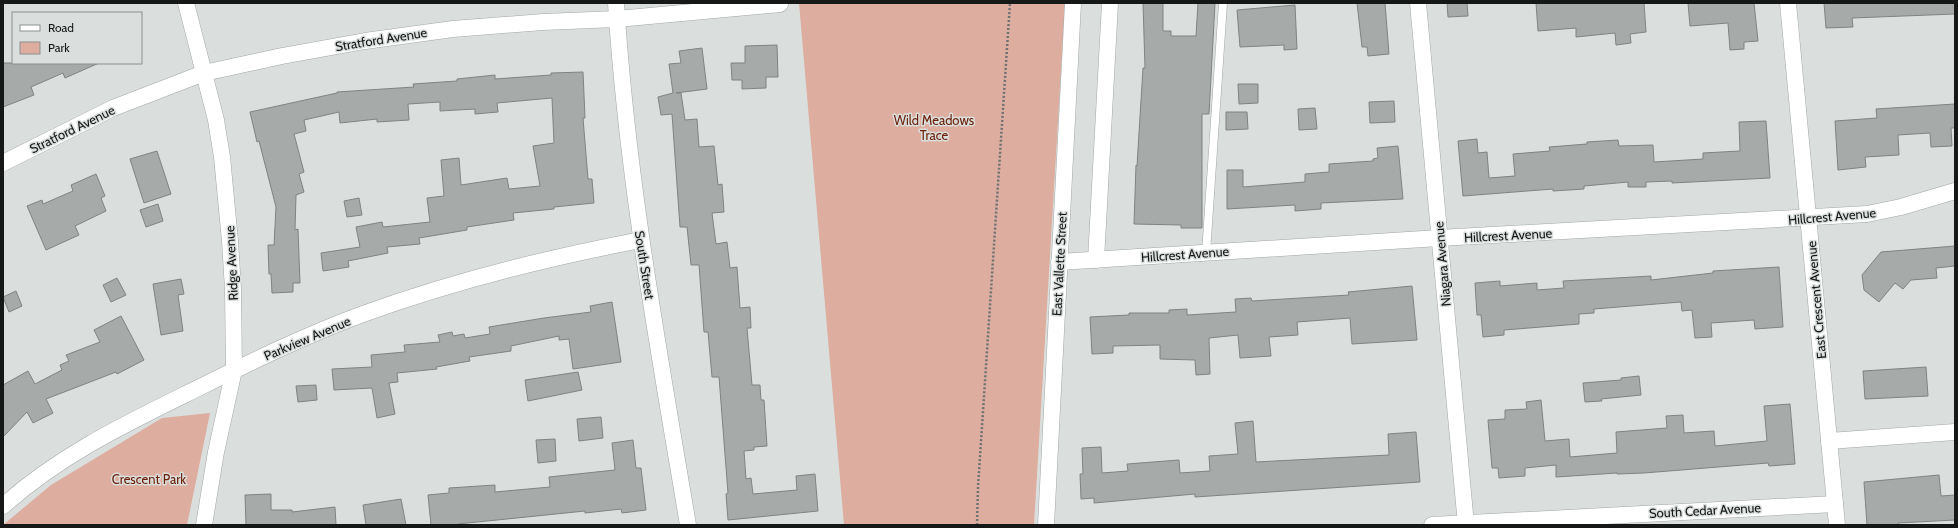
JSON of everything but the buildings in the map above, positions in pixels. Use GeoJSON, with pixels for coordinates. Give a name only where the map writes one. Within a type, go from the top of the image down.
{"type":"FeatureCollection","features":[{"type":"Feature","properties":{"kind":"street","name":"Ridge Avenue"},"geometry":{"type":"LineString","coordinates":[[186,3],[216,120],[222,156],[230,241],[234,370],[216,452],[204,525]]}},
{"type":"Feature","properties":{"kind":"street","name":"South Street"},"geometry":{"type":"LineString","coordinates":[[616,3],[627,132],[640,240],[688,525]]}},
{"type":"Feature","properties":{"kind":"street","name":"East Vallette Street"},"geometry":{"type":"LineString","coordinates":[[1046,525],[1074,3]]}},
{"type":"Feature","properties":{"kind":"street"},"geometry":{"type":"LineString","coordinates":[[1096,260],[1110,3]]}},
{"type":"Feature","properties":{"kind":"street","name":"Niagara Avenue"},"geometry":{"type":"LineString","coordinates":[[1418,3],[1466,524]]}},
{"type":"Feature","properties":{"kind":"street","name":"East Crescent Avenue"},"geometry":{"type":"LineString","coordinates":[[1788,3],[1837,525]]}},
{"type":"Feature","properties":{"kind":"street","name":"Stratford Avenue"},"geometry":{"type":"LineString","coordinates":[[3,163],[113,108],[204,73],[282,56],[365,41],[445,30],[543,22],[617,19],[780,4]]}},
{"type":"Feature","properties":{"kind":"street","name":"Hillcrest Avenue"},"geometry":{"type":"LineString","coordinates":[[1059,262],[1439,238],[1808,219],[1868,214],[1955,191]]}},
{"type":"Feature","properties":{"kind":"street","name":"Parkview Avenue"},"geometry":{"type":"LineString","coordinates":[[3,506],[29,482],[68,456],[123,425],[292,343],[341,323],[434,290],[514,267],[640,240]]}},
{"type":"Feature","properties":{"kind":"street"},"geometry":{"type":"LineString","coordinates":[[1829,441],[1955,432]]}},
{"type":"Feature","properties":{"kind":"street","name":"South Cedar Avenue"},"geometry":{"type":"LineString","coordinates":[[1432,525],[1835,504]]}},
{"type":"Feature","properties":{"kind":"lane"},"geometry":{"type":"LineString","coordinates":[[1206,253],[1223,3]]}},
{"type":"Feature","properties":{"kind":"path"},"geometry":{"type":"LineString","coordinates":[[977,525],[978,479],[1010,3]]}},
{"type":"Feature","properties":{"kind":"green space","name":"Wild Meadows Trace"},"geometry":{"type":"Polygon","coordinates":[[[799,3],[1065,3],[1034,525],[844,525],[799,3]]]}},
{"type":"Feature","properties":{"kind":"green space","name":"Crescent Park"},"geometry":{"type":"Polygon","coordinates":[[[210,413],[187,525],[3,525],[51,485],[162,418],[210,413]]]}}]}
